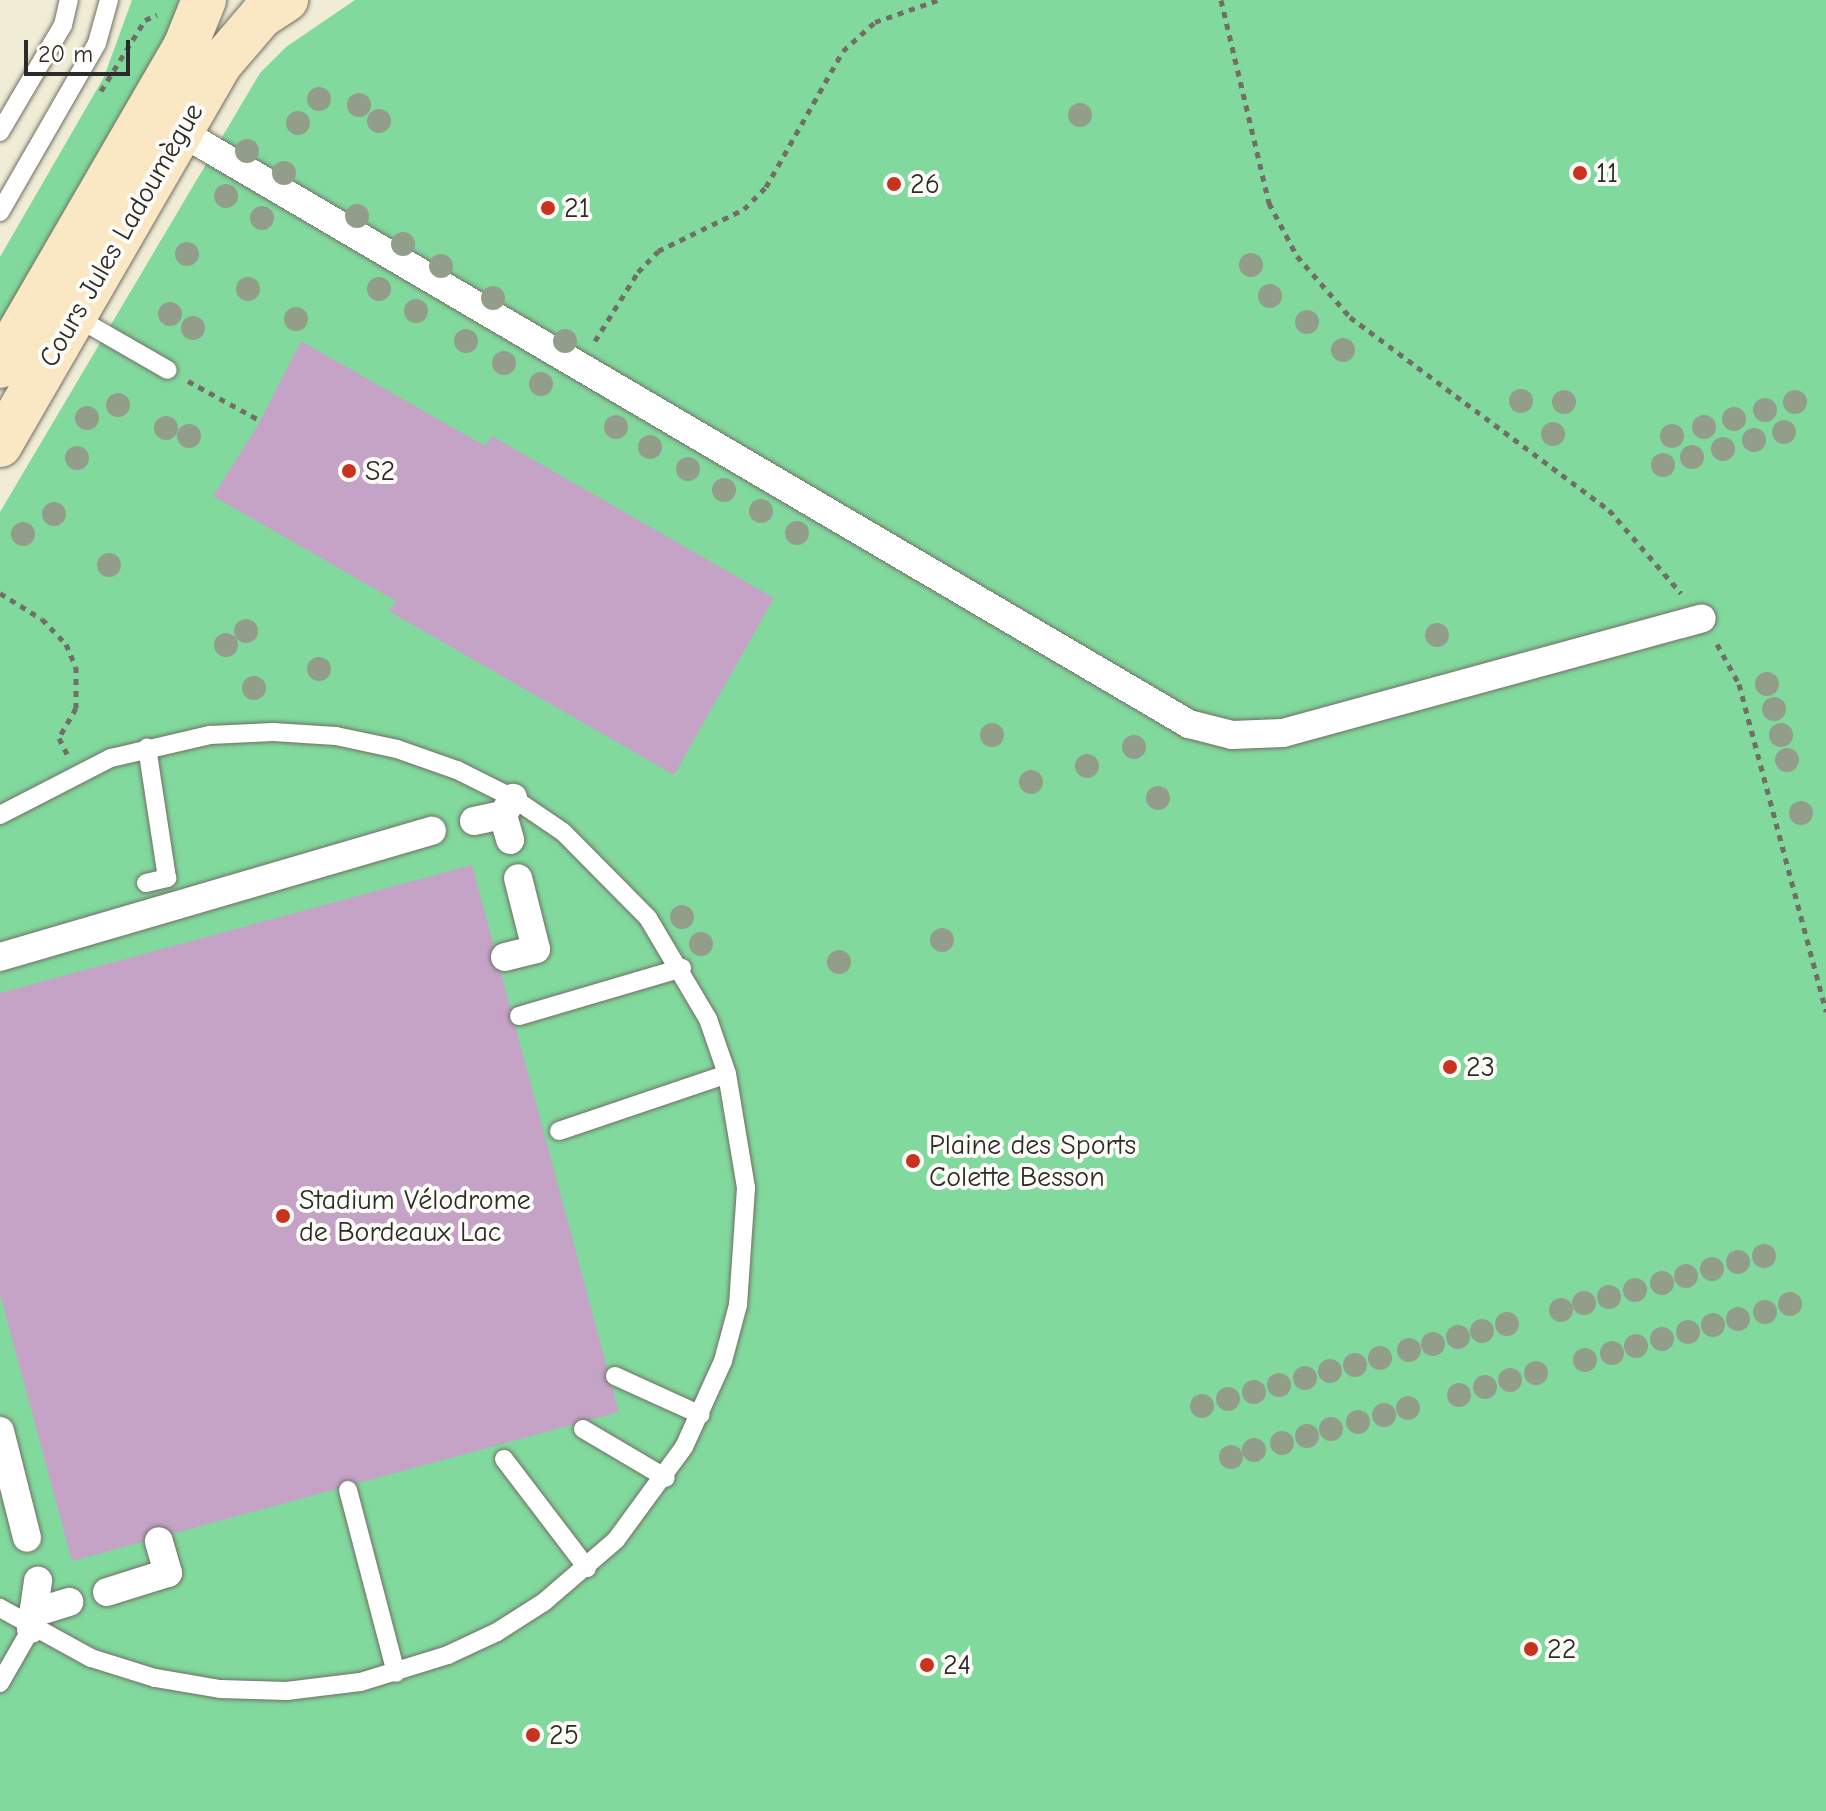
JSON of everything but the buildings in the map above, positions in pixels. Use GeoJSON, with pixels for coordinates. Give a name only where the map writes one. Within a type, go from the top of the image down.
{"type":"FeatureCollection","features":[{"type":"Feature","properties":{"kind":"main road","name":"Cours Jules Ladoumègue"},"geometry":{"type":"LineString","coordinates":[[0,366],[185,47],[204,0]]}},
{"type":"Feature","properties":{"kind":"main road","name":"Cours Jules Ladoumègue"},"geometry":{"type":"LineString","coordinates":[[0,445],[236,43],[286,0]]}},
{"type":"Feature","properties":{"kind":"street"},"geometry":{"type":"LineString","coordinates":[[181,132],[578,369],[1189,724],[1232,735],[1283,733],[1702,618]]}},
{"type":"Feature","properties":{"kind":"street"},"geometry":{"type":"LineString","coordinates":[[474,821],[508,818]]}},
{"type":"Feature","properties":{"kind":"street"},"geometry":{"type":"LineString","coordinates":[[0,957],[432,831]]}},
{"type":"Feature","properties":{"kind":"street"},"geometry":{"type":"LineString","coordinates":[[505,957],[536,949],[518,878]]}},
{"type":"Feature","properties":{"kind":"street"},"geometry":{"type":"LineString","coordinates":[[0,1431],[27,1538]]}},
{"type":"Feature","properties":{"kind":"street"},"geometry":{"type":"LineString","coordinates":[[107,1592],[168,1573],[159,1541]]}},
{"type":"Feature","properties":{"kind":"street"},"geometry":{"type":"LineString","coordinates":[[32,1621],[38,1581]]}},
{"type":"Feature","properties":{"kind":"street"},"geometry":{"type":"LineString","coordinates":[[32,1621],[69,1602]]}},
{"type":"Feature","properties":{"kind":"lane"},"geometry":{"type":"LineString","coordinates":[[0,132],[63,25],[69,0]]}},
{"type":"Feature","properties":{"kind":"lane"},"geometry":{"type":"LineString","coordinates":[[0,212],[97,43],[109,0]]}},
{"type":"Feature","properties":{"kind":"lane"},"geometry":{"type":"LineString","coordinates":[[74,316],[168,370]]}},
{"type":"Feature","properties":{"kind":"lane"},"geometry":{"type":"LineString","coordinates":[[0,815],[76,773],[147,748],[210,735],[273,732],[336,736],[412,754],[508,818],[608,872],[682,968],[727,1074],[740,1131],[745,1247],[738,1305],[701,1415],[666,1478],[587,1568],[497,1632],[396,1673],[324,1688],[220,1689],[142,1674],[91,1658],[32,1621],[0,1608]]}},
{"type":"Feature","properties":{"kind":"lane"},"geometry":{"type":"LineString","coordinates":[[146,883],[167,878],[147,748]]}},
{"type":"Feature","properties":{"kind":"lane"},"geometry":{"type":"LineString","coordinates":[[519,1016],[682,968]]}},
{"type":"Feature","properties":{"kind":"lane"},"geometry":{"type":"LineString","coordinates":[[559,1131],[727,1074]]}},
{"type":"Feature","properties":{"kind":"lane"},"geometry":{"type":"LineString","coordinates":[[615,1376],[701,1415]]}},
{"type":"Feature","properties":{"kind":"lane"},"geometry":{"type":"LineString","coordinates":[[583,1429],[666,1478]]}},
{"type":"Feature","properties":{"kind":"lane"},"geometry":{"type":"LineString","coordinates":[[504,1459],[587,1568]]}},
{"type":"Feature","properties":{"kind":"lane"},"geometry":{"type":"LineString","coordinates":[[348,1490],[396,1673]]}},
{"type":"Feature","properties":{"kind":"lane"},"geometry":{"type":"LineString","coordinates":[[0,1683],[32,1621]]}},
{"type":"Feature","properties":{"kind":"path"},"geometry":{"type":"LineString","coordinates":[[578,369],[638,272],[658,251],[744,209],[766,187],[843,51],[875,22],[938,0]]}},
{"type":"Feature","properties":{"kind":"path"},"geometry":{"type":"LineString","coordinates":[[1221,0],[1269,203],[1297,256],[1350,317],[1609,510],[1702,618],[1739,684],[1826,1012]]}},
{"type":"Feature","properties":{"kind":"path"},"geometry":{"type":"LineString","coordinates":[[168,370],[261,421]]}},
{"type":"Feature","properties":{"kind":"path"},"geometry":{"type":"LineString","coordinates":[[0,593],[42,619],[66,644],[79,688],[76,708],[59,738],[76,773]]}},
{"type":"Feature","properties":{"kind":"path"},"geometry":{"type":"LineString","coordinates":[[1818,983],[1826,981]]}},
{"type":"Feature","properties":{"kind":"green space"},"geometry":{"type":"Polygon","coordinates":[[[132,0],[179,0],[170,28],[0,322],[0,257],[104,77],[132,0]]]}},
{"type":"Feature","properties":{"kind":"green space","name":"Plaine des Sports Colette Besson"},"geometry":{"type":"Polygon","coordinates":[[[355,0],[1826,0],[1826,1811],[0,1811],[0,512],[260,73],[286,47],[355,0]]]}},
{"type":"Feature","properties":{"kind":"place","name":"11"},"geometry":{"type":"Point","coordinates":[1580,173]}},
{"type":"Feature","properties":{"kind":"place","name":"26"},"geometry":{"type":"Point","coordinates":[894,184]}},
{"type":"Feature","properties":{"kind":"place","name":"21"},"geometry":{"type":"Point","coordinates":[548,208]}},
{"type":"Feature","properties":{"kind":"place","name":"S2"},"geometry":{"type":"Point","coordinates":[349,471]}},
{"type":"Feature","properties":{"kind":"place","name":"23"},"geometry":{"type":"Point","coordinates":[1450,1067]}},
{"type":"Feature","properties":{"kind":"place","name":"Plaine des Sports Colette Besson"},"geometry":{"type":"Point","coordinates":[913,1161]}},
{"type":"Feature","properties":{"kind":"place","name":"Stadium Vélodrome de Bordeaux Lac"},"geometry":{"type":"Point","coordinates":[283,1216]}},
{"type":"Feature","properties":{"kind":"place","name":"22"},"geometry":{"type":"Point","coordinates":[1531,1649]}},
{"type":"Feature","properties":{"kind":"place","name":"24"},"geometry":{"type":"Point","coordinates":[927,1665]}},
{"type":"Feature","properties":{"kind":"place","name":"25"},"geometry":{"type":"Point","coordinates":[533,1735]}}]}
